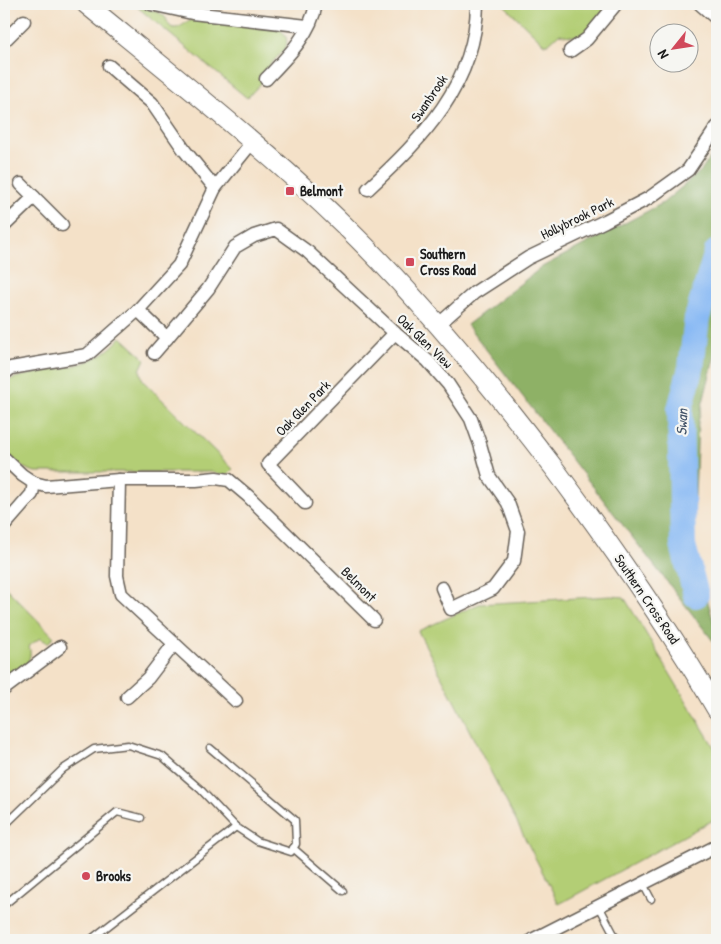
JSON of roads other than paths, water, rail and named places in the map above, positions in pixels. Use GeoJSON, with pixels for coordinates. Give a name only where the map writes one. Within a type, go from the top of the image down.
{"type":"FeatureCollection","features":[{"type":"Feature","properties":{"kind":"main road","name":"Southern Cross Road"},"geometry":{"type":"LineString","coordinates":[[86,4],[253,141],[344,225],[439,324],[510,410],[602,533],[641,588],[717,710]]}},
{"type":"Feature","properties":{"kind":"street"},"geometry":{"type":"LineString","coordinates":[[151,4],[192,14],[307,26]]}},
{"type":"Feature","properties":{"kind":"street"},"geometry":{"type":"LineString","coordinates":[[266,79],[292,53],[315,10],[316,4]]}},
{"type":"Feature","properties":{"kind":"street","name":"Swanbrook"},"geometry":{"type":"LineString","coordinates":[[368,189],[412,148],[441,112],[461,78],[474,39],[477,4]]}},
{"type":"Feature","properties":{"kind":"street"},"geometry":{"type":"LineString","coordinates":[[570,51],[587,39],[616,4]]}},
{"type":"Feature","properties":{"kind":"street"},"geometry":{"type":"LineString","coordinates":[[700,4],[717,20]]}},
{"type":"Feature","properties":{"kind":"street"},"geometry":{"type":"LineString","coordinates":[[4,41],[24,21]]}},
{"type":"Feature","properties":{"kind":"street"},"geometry":{"type":"LineString","coordinates":[[109,66],[152,103],[185,151],[215,188]]}},
{"type":"Feature","properties":{"kind":"street","name":"Hollybrook Park"},"geometry":{"type":"LineString","coordinates":[[439,324],[474,293],[528,258],[649,198],[688,170],[717,128]]}},
{"type":"Feature","properties":{"kind":"street"},"geometry":{"type":"LineString","coordinates":[[4,374],[11,368],[87,355],[138,310],[179,265],[215,188],[253,141]]}},
{"type":"Feature","properties":{"kind":"street"},"geometry":{"type":"LineString","coordinates":[[21,184],[62,225]]}},
{"type":"Feature","properties":{"kind":"street"},"geometry":{"type":"LineString","coordinates":[[4,226],[34,197]]}},
{"type":"Feature","properties":{"kind":"street","name":"Oak Glen View"},"geometry":{"type":"LineString","coordinates":[[154,353],[208,289],[235,247],[254,236],[276,229],[308,252],[395,334],[428,361],[448,384],[471,419],[489,476],[508,503],[518,531],[514,561],[493,589],[451,609],[442,588]]}},
{"type":"Feature","properties":{"kind":"street"},"geometry":{"type":"LineString","coordinates":[[138,310],[167,338]]}},
{"type":"Feature","properties":{"kind":"street","name":"Oak Glen Park"},"geometry":{"type":"LineString","coordinates":[[305,503],[268,464],[395,334]]}},
{"type":"Feature","properties":{"kind":"street"},"geometry":{"type":"LineString","coordinates":[[4,458],[22,475],[34,483],[32,494],[4,526]]}},
{"type":"Feature","properties":{"kind":"street","name":"Belmont"},"geometry":{"type":"LineString","coordinates":[[34,483],[46,486],[119,480],[196,480],[216,478],[229,480],[248,496],[374,620]]}},
{"type":"Feature","properties":{"kind":"street"},"geometry":{"type":"LineString","coordinates":[[119,480],[117,576],[121,594],[236,701]]}},
{"type":"Feature","properties":{"kind":"street"},"geometry":{"type":"LineString","coordinates":[[127,697],[148,678],[174,644]]}},
{"type":"Feature","properties":{"kind":"street"},"geometry":{"type":"LineString","coordinates":[[4,689],[60,647]]}},
{"type":"Feature","properties":{"kind":"street"},"geometry":{"type":"LineString","coordinates":[[532,940],[717,846]]}},
{"type":"Feature","properties":{"kind":"lane"},"geometry":{"type":"LineString","coordinates":[[4,826],[63,769],[94,749],[128,745],[162,756],[200,789],[236,827],[257,841],[291,852],[296,844],[295,820],[210,748]]}},
{"type":"Feature","properties":{"kind":"lane"},"geometry":{"type":"LineString","coordinates":[[4,905],[118,812],[141,818]]}},
{"type":"Feature","properties":{"kind":"lane"},"geometry":{"type":"LineString","coordinates":[[90,940],[236,827]]}},
{"type":"Feature","properties":{"kind":"lane"},"geometry":{"type":"LineString","coordinates":[[293,848],[343,891]]}},
{"type":"Feature","properties":{"kind":"lane"},"geometry":{"type":"LineString","coordinates":[[643,884],[651,899]]}},
{"type":"Feature","properties":{"kind":"lane"},"geometry":{"type":"LineString","coordinates":[[599,906],[617,940]]}},
{"type":"Feature","properties":{"kind":"waterway","name":"Swan"},"geometry":{"type":"LineString","coordinates":[[696,595],[683,545],[680,409],[691,368],[697,318],[717,252]]}},
{"type":"Feature","properties":{"kind":"place","name":"Belmont"},"geometry":{"type":"Point","coordinates":[290,191]}},
{"type":"Feature","properties":{"kind":"place","name":"Southern Cross Road"},"geometry":{"type":"Point","coordinates":[410,262]}},
{"type":"Feature","properties":{"kind":"place","name":"Brooks"},"geometry":{"type":"Point","coordinates":[86,876]}}]}
